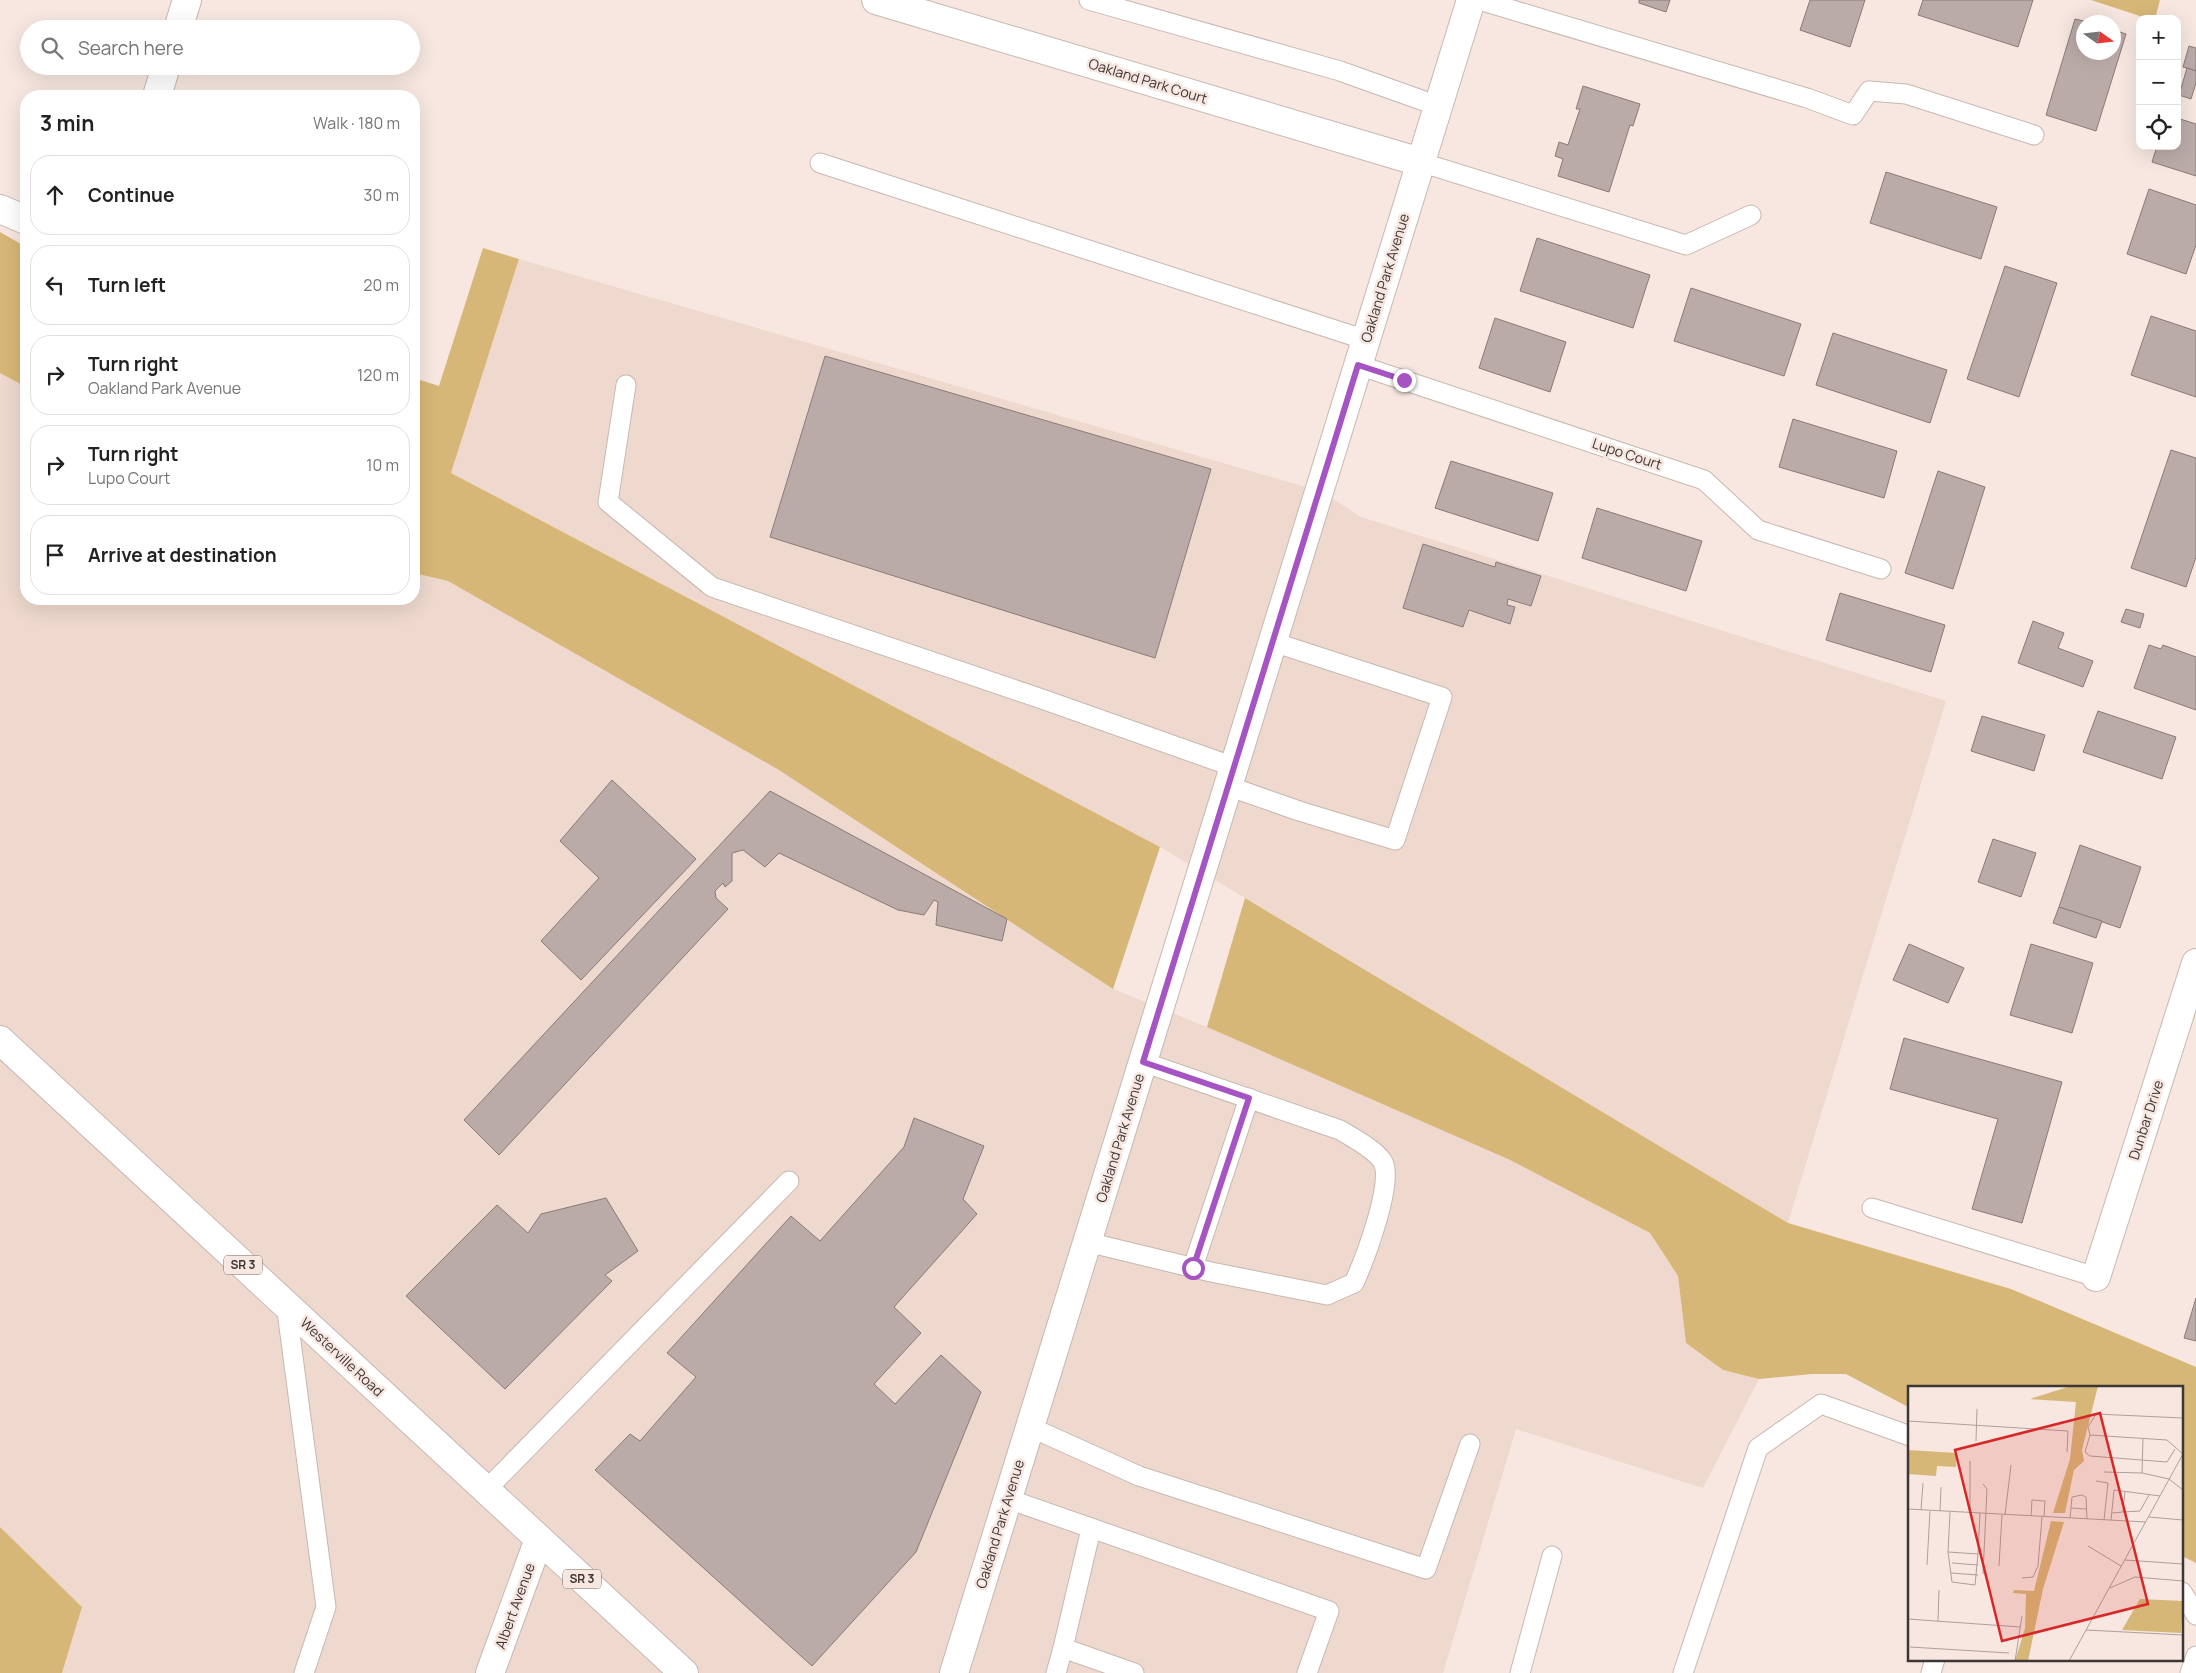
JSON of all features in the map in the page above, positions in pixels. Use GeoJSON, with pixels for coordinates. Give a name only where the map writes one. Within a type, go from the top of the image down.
{"type":"FeatureCollection","features":[{"type":"Feature","properties":{"kind":"main road"},"geometry":{"type":"LineString","coordinates":[[181,20],[187,0]]}},
{"type":"Feature","properties":{"kind":"main road","name":"Oakland Park Court"},"geometry":{"type":"LineString","coordinates":[[876,0],[1420,162]]}},
{"type":"Feature","properties":{"kind":"main road","name":"Oakland Park Avenue"},"geometry":{"type":"LineString","coordinates":[[954,1673],[1471,0]]}},
{"type":"Feature","properties":{"kind":"main road"},"geometry":{"type":"LineString","coordinates":[[159,90],[163,75]]}},
{"type":"Feature","properties":{"kind":"main road"},"geometry":{"type":"LineString","coordinates":[[0,209],[20,217]]}},
{"type":"Feature","properties":{"kind":"main road","name":"Dunbar Drive"},"geometry":{"type":"LineString","coordinates":[[2096,1277],[2196,962]]}},
{"type":"Feature","properties":{"kind":"main road","name":"Westerville Road"},"geometry":{"type":"LineString","coordinates":[[0,1040],[684,1673]]}},
{"type":"Feature","properties":{"kind":"main road","name":"Albert Avenue"},"geometry":{"type":"LineString","coordinates":[[490,1673],[540,1539]]}},
{"type":"Feature","properties":{"kind":"lane"},"geometry":{"type":"LineString","coordinates":[[1090,0],[1340,71],[1438,106]]}},
{"type":"Feature","properties":{"kind":"lane"},"geometry":{"type":"LineString","coordinates":[[1479,0],[1807,98],[1853,115],[1869,91],[1906,94],[2034,135]]}},
{"type":"Feature","properties":{"kind":"lane"},"geometry":{"type":"LineString","coordinates":[[1420,162],[1686,245],[1751,215]]}},
{"type":"Feature","properties":{"kind":"lane","name":"Lupo Court"},"geometry":{"type":"LineString","coordinates":[[820,163],[1362,352],[1704,480],[1758,530],[1881,569]]}},
{"type":"Feature","properties":{"kind":"lane"},"geometry":{"type":"LineString","coordinates":[[626,385],[608,502],[712,588],[1042,699],[1231,776],[1299,811],[1395,840],[1442,697],[1273,642]]}},
{"type":"Feature","properties":{"kind":"lane"},"geometry":{"type":"LineString","coordinates":[[1088,1242],[1193,1268],[1327,1295],[1354,1283],[1368,1253],[1387,1179],[1382,1162],[1363,1143],[1340,1130],[1143,1062]]}},
{"type":"Feature","properties":{"kind":"lane"},"geometry":{"type":"LineString","coordinates":[[1193,1268],[1249,1098]]}},
{"type":"Feature","properties":{"kind":"lane"},"geometry":{"type":"LineString","coordinates":[[486,1490],[789,1181]]}},
{"type":"Feature","properties":{"kind":"lane"},"geometry":{"type":"LineString","coordinates":[[1872,1208],[2096,1277]]}},
{"type":"Feature","properties":{"kind":"lane"},"geometry":{"type":"LineString","coordinates":[[286,1304],[326,1607],[304,1673]]}},
{"type":"Feature","properties":{"kind":"lane"},"geometry":{"type":"LineString","coordinates":[[1683,1673],[1758,1448],[1821,1404],[1908,1435]]}},
{"type":"Feature","properties":{"kind":"lane"},"geometry":{"type":"LineString","coordinates":[[1030,1428],[1139,1476],[1426,1569],[1470,1444]]}},
{"type":"Feature","properties":{"kind":"lane"},"geometry":{"type":"LineString","coordinates":[[1008,1499],[1329,1611],[1307,1673]]}},
{"type":"Feature","properties":{"kind":"lane"},"geometry":{"type":"LineString","coordinates":[[1056,1673],[1091,1529]]}},
{"type":"Feature","properties":{"kind":"lane"},"geometry":{"type":"LineString","coordinates":[[1520,1673],[1552,1556]]}},
{"type":"Feature","properties":{"kind":"lane"},"geometry":{"type":"LineString","coordinates":[[2184,1595],[2196,1615]]}},
{"type":"Feature","properties":{"kind":"lane"},"geometry":{"type":"LineString","coordinates":[[1063,1648],[1134,1673]]}},
{"type":"Feature","properties":{"kind":"lane"},"geometry":{"type":"LineString","coordinates":[[2190,1673],[2196,1656]]}},
{"type":"Feature","properties":{"kind":"lane"},"geometry":{"type":"LineString","coordinates":[[1931,1673],[1936,1660]]}},
{"type":"Feature","properties":{"kind":"shaded area"},"geometry":{"type":"Polygon","coordinates":[[[2091,0],[2160,0],[2156,15],[2137,15],[2091,0]]]}},
{"type":"Feature","properties":{"kind":"shaded area"},"geometry":{"type":"Polygon","coordinates":[[[0,232],[20,244],[20,384],[0,373],[0,232]]]}},
{"type":"Feature","properties":{"kind":"shaded area"},"geometry":{"type":"Polygon","coordinates":[[[483,248],[519,259],[451,473],[1160,847],[1113,989],[779,770],[448,581],[420,574],[420,380],[439,386],[483,248]]]}},
{"type":"Feature","properties":{"kind":"shaded area"},"geometry":{"type":"Polygon","coordinates":[[[519,259],[1323,492],[1361,517],[1946,701],[1788,1223],[1160,847],[451,473],[519,259]]]}},
{"type":"Feature","properties":{"kind":"shaded area"},"geometry":{"type":"Polygon","coordinates":[[[0,373],[20,384],[20,605],[420,605],[420,574],[448,581],[779,770],[1113,989],[1207,1027],[1510,1160],[1650,1233],[1678,1276],[1686,1343],[1723,1370],[1759,1379],[1703,1488],[1516,1429],[1443,1673],[62,1673],[82,1607],[0,1527],[0,373]]]}},
{"type":"Feature","properties":{"kind":"shaded area"},"geometry":{"type":"Polygon","coordinates":[[[1245,898],[1788,1223],[2011,1289],[2196,1367],[2196,1563],[2184,1557],[2184,1386],[1908,1386],[1908,1407],[1846,1374],[1812,1374],[1759,1379],[1723,1370],[1686,1343],[1678,1276],[1650,1233],[1510,1160],[1207,1027],[1245,898]]]}},
{"type":"Feature","properties":{"kind":"shaded area"},"geometry":{"type":"Polygon","coordinates":[[[0,1527],[82,1607],[62,1673],[0,1673],[0,1527]]]}},
{"type":"Feature","properties":{"kind":"building"},"geometry":{"type":"Polygon","coordinates":[[[1639,0],[1670,0],[1666,12],[1639,3],[1639,0]]]}},
{"type":"Feature","properties":{"kind":"building"},"geometry":{"type":"Polygon","coordinates":[[[1810,0],[1865,0],[1850,47],[1800,30],[1810,0]]]}},
{"type":"Feature","properties":{"kind":"building"},"geometry":{"type":"Polygon","coordinates":[[[1923,0],[2033,0],[2018,47],[1918,15],[1923,0]]]}},
{"type":"Feature","properties":{"kind":"building"},"geometry":{"type":"Polygon","coordinates":[[[2076,19],[2076,60],[2118,60],[2096,131],[2046,115],[2076,19]]]}},
{"type":"Feature","properties":{"kind":"building"},"geometry":{"type":"Polygon","coordinates":[[[2121,32],[2126,34],[2121,50],[2121,32]]]}},
{"type":"Feature","properties":{"kind":"building"},"geometry":{"type":"Polygon","coordinates":[[[2189,46],[2196,48],[2196,71],[2183,67],[2189,46]]]}},
{"type":"Feature","properties":{"kind":"building"},"geometry":{"type":"Polygon","coordinates":[[[2187,68],[2196,71],[2196,83],[2191,99],[2181,96],[2181,88],[2187,68]]]}},
{"type":"Feature","properties":{"kind":"building"},"geometry":{"type":"Polygon","coordinates":[[[1583,86],[1640,104],[1633,126],[1630,125],[1609,192],[1558,176],[1563,159],[1555,156],[1559,142],[1568,145],[1580,109],[1576,109],[1583,86]]]}},
{"type":"Feature","properties":{"kind":"building"},"geometry":{"type":"Polygon","coordinates":[[[2181,119],[2196,124],[2196,176],[2152,162],[2156,150],[2181,150],[2181,119]]]}},
{"type":"Feature","properties":{"kind":"building"},"geometry":{"type":"Polygon","coordinates":[[[1886,172],[1997,207],[1981,259],[1870,223],[1886,172]]]}},
{"type":"Feature","properties":{"kind":"building"},"geometry":{"type":"Polygon","coordinates":[[[2149,189],[2196,205],[2196,245],[2186,274],[2127,254],[2149,189]]]}},
{"type":"Feature","properties":{"kind":"building"},"geometry":{"type":"Polygon","coordinates":[[[1537,238],[1650,275],[1633,328],[1520,291],[1537,238]]]}},
{"type":"Feature","properties":{"kind":"building"},"geometry":{"type":"Polygon","coordinates":[[[2005,266],[2057,283],[2019,397],[1967,379],[2005,266]]]}},
{"type":"Feature","properties":{"kind":"building"},"geometry":{"type":"Polygon","coordinates":[[[1691,288],[1801,324],[1784,376],[1674,341],[1691,288]]]}},
{"type":"Feature","properties":{"kind":"building"},"geometry":{"type":"Polygon","coordinates":[[[2151,316],[2196,331],[2196,397],[2131,375],[2151,316]]]}},
{"type":"Feature","properties":{"kind":"building"},"geometry":{"type":"Polygon","coordinates":[[[1495,318],[1566,342],[1550,392],[1479,368],[1495,318]]]}},
{"type":"Feature","properties":{"kind":"building"},"geometry":{"type":"Polygon","coordinates":[[[1833,333],[1947,370],[1930,423],[1816,385],[1833,333]]]}},
{"type":"Feature","properties":{"kind":"building"},"geometry":{"type":"Polygon","coordinates":[[[825,356],[1211,469],[1155,658],[770,537],[825,356]]]}},
{"type":"Feature","properties":{"kind":"building"},"geometry":{"type":"Polygon","coordinates":[[[1793,419],[1897,451],[1884,498],[1779,467],[1793,419]]]}},
{"type":"Feature","properties":{"kind":"building"},"geometry":{"type":"Polygon","coordinates":[[[2171,450],[2196,458],[2196,557],[2186,587],[2131,568],[2171,450]]]}},
{"type":"Feature","properties":{"kind":"building"},"geometry":{"type":"Polygon","coordinates":[[[1451,461],[1553,493],[1538,541],[1435,508],[1451,461]]]}},
{"type":"Feature","properties":{"kind":"building"},"geometry":{"type":"Polygon","coordinates":[[[1938,471],[1985,487],[1953,589],[1905,573],[1938,471]]]}},
{"type":"Feature","properties":{"kind":"building"},"geometry":{"type":"Polygon","coordinates":[[[1597,508],[1702,541],[1686,591],[1582,558],[1597,508]]]}},
{"type":"Feature","properties":{"kind":"building"},"geometry":{"type":"Polygon","coordinates":[[[1423,544],[1495,567],[1496,562],[1541,576],[1531,606],[1508,599],[1507,605],[1515,607],[1510,624],[1469,610],[1463,627],[1403,608],[1423,544]]]}},
{"type":"Feature","properties":{"kind":"building"},"geometry":{"type":"Polygon","coordinates":[[[1840,593],[1945,625],[1931,672],[1826,640],[1840,593]]]}},
{"type":"Feature","properties":{"kind":"building"},"geometry":{"type":"Polygon","coordinates":[[[2126,609],[2144,614],[2140,628],[2121,622],[2126,609]]]}},
{"type":"Feature","properties":{"kind":"building"},"geometry":{"type":"Polygon","coordinates":[[[2033,621],[2064,633],[2058,648],[2093,661],[2083,687],[2018,663],[2033,621]]]}},
{"type":"Feature","properties":{"kind":"building"},"geometry":{"type":"Polygon","coordinates":[[[2149,645],[2161,649],[2163,645],[2196,657],[2196,710],[2134,688],[2149,645]]]}},
{"type":"Feature","properties":{"kind":"building"},"geometry":{"type":"Polygon","coordinates":[[[2098,711],[2176,737],[2162,779],[2083,752],[2098,711]]]}},
{"type":"Feature","properties":{"kind":"building"},"geometry":{"type":"Polygon","coordinates":[[[1982,716],[2045,735],[2034,771],[1971,751],[1982,716]]]}},
{"type":"Feature","properties":{"kind":"building"},"geometry":{"type":"Polygon","coordinates":[[[612,780],[696,859],[581,980],[541,941],[599,878],[560,841],[612,780]]]}},
{"type":"Feature","properties":{"kind":"building"},"geometry":{"type":"Polygon","coordinates":[[[770,791],[1007,919],[1002,941],[936,925],[938,902],[934,900],[924,915],[898,910],[779,853],[765,867],[743,850],[732,853],[732,881],[725,887],[723,883],[715,891],[716,898],[728,909],[499,1155],[464,1120],[770,791]]]}},
{"type":"Feature","properties":{"kind":"building"},"geometry":{"type":"Polygon","coordinates":[[[1993,839],[2036,853],[2021,897],[1978,882],[1993,839]]]}},
{"type":"Feature","properties":{"kind":"building"},"geometry":{"type":"Polygon","coordinates":[[[2080,845],[2141,867],[2120,928],[2059,907],[2080,845]]]}},
{"type":"Feature","properties":{"kind":"building"},"geometry":{"type":"Polygon","coordinates":[[[2059,907],[2102,921],[2096,938],[2053,923],[2059,907]]]}},
{"type":"Feature","properties":{"kind":"building"},"geometry":{"type":"Polygon","coordinates":[[[1909,944],[1964,968],[1948,1003],[1893,980],[1909,944]]]}},
{"type":"Feature","properties":{"kind":"building"},"geometry":{"type":"Polygon","coordinates":[[[2031,944],[2093,963],[2072,1033],[2010,1015],[2031,944]]]}},
{"type":"Feature","properties":{"kind":"building"},"geometry":{"type":"Polygon","coordinates":[[[1904,1038],[2062,1082],[2022,1223],[1972,1209],[1998,1119],[1890,1089],[1904,1038]]]}},
{"type":"Feature","properties":{"kind":"building"},"geometry":{"type":"Polygon","coordinates":[[[914,1118],[984,1146],[963,1199],[977,1214],[894,1307],[921,1333],[874,1384],[895,1404],[941,1355],[981,1392],[916,1552],[812,1666],[595,1470],[630,1434],[640,1441],[696,1377],[667,1353],[791,1216],[820,1241],[904,1147],[914,1118]]]}},
{"type":"Feature","properties":{"kind":"building"},"geometry":{"type":"Polygon","coordinates":[[[606,1198],[638,1251],[605,1275],[612,1281],[505,1389],[406,1296],[497,1205],[528,1233],[541,1214],[606,1198]]]}},
{"type":"Feature","properties":{"kind":"building"},"geometry":{"type":"Polygon","coordinates":[[[2196,1298],[2196,1341],[2184,1338],[2196,1298]]]}},
{"type":"Feature","properties":{"kind":"route"},"geometry":{"type":"LineString","coordinates":[[1193,1268],[1249,1098],[1143,1062],[1358,365],[1404,380]]}}]}
